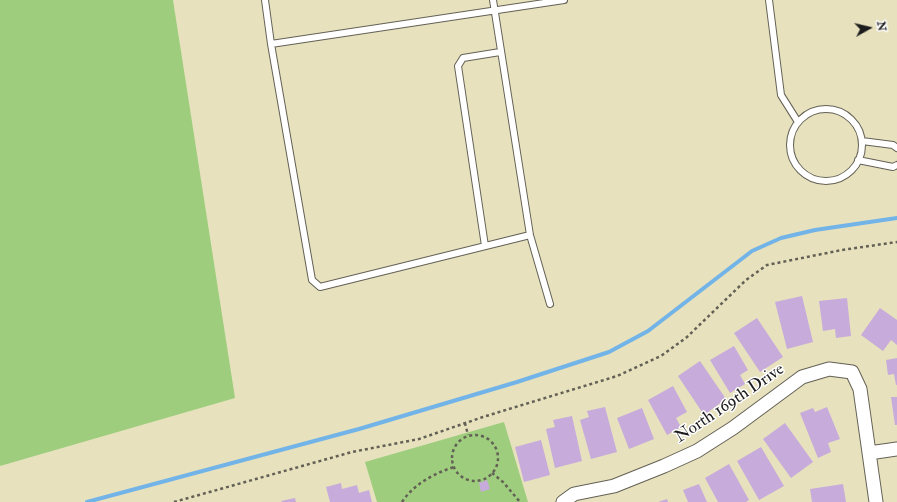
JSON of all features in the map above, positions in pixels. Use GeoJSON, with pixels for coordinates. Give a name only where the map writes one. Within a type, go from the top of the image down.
{"type":"FeatureCollection","features":[{"type":"Feature","properties":{"kind":"street","name":"North 169th Drive"},"geometry":{"type":"LineString","coordinates":[[563,502],[574,494],[614,486],[697,451],[733,428],[802,377],[829,369],[852,372],[860,389],[869,453]]}},
{"type":"Feature","properties":{"kind":"street"},"geometry":{"type":"LineString","coordinates":[[876,502],[869,453],[897,449]]}},
{"type":"Feature","properties":{"kind":"lane"},"geometry":{"type":"LineString","coordinates":[[265,0],[271,44],[312,280],[320,287],[530,235]]}},
{"type":"Feature","properties":{"kind":"lane"},"geometry":{"type":"LineString","coordinates":[[493,0],[530,235],[550,304]]}},
{"type":"Feature","properties":{"kind":"lane"},"geometry":{"type":"LineString","coordinates":[[271,44],[564,0]]}},
{"type":"Feature","properties":{"kind":"lane"},"geometry":{"type":"LineString","coordinates":[[769,0],[781,95],[798,122]]}},
{"type":"Feature","properties":{"kind":"lane"},"geometry":{"type":"LineString","coordinates":[[485,246],[458,66],[463,58],[500,52]]}},
{"type":"Feature","properties":{"kind":"lane"},"geometry":{"type":"LineString","coordinates":[[818,109],[830,109],[842,112],[851,119],[858,129],[862,141],[858,160],[851,170],[841,177],[830,180],[818,180],[807,175],[798,167],[792,156],[790,144],[792,132],[798,122],[807,114],[818,109]]}},
{"type":"Feature","properties":{"kind":"lane"},"geometry":{"type":"LineString","coordinates":[[862,141],[894,145],[897,148]]}},
{"type":"Feature","properties":{"kind":"lane"},"geometry":{"type":"LineString","coordinates":[[858,160],[894,167],[897,165]]}},
{"type":"Feature","properties":{"kind":"path"},"geometry":{"type":"LineString","coordinates":[[174,502],[352,452],[419,439],[464,423],[617,376],[661,356],[687,336],[746,280],[767,265],[842,250],[897,242]]}},
{"type":"Feature","properties":{"kind":"path"},"geometry":{"type":"LineString","coordinates":[[464,423],[468,436]]}},
{"type":"Feature","properties":{"kind":"path"},"geometry":{"type":"LineString","coordinates":[[479,435],[486,437],[496,448],[497,462],[492,473],[484,479],[470,480],[463,478],[454,467],[452,460],[454,446],[459,440],[468,436],[479,435]]}},
{"type":"Feature","properties":{"kind":"path"},"geometry":{"type":"LineString","coordinates":[[402,502],[417,485],[432,476],[454,467]]}},
{"type":"Feature","properties":{"kind":"path"},"geometry":{"type":"LineString","coordinates":[[492,473],[503,482],[520,502]]}},
{"type":"Feature","properties":{"kind":"green space"},"geometry":{"type":"Polygon","coordinates":[[[0,0],[173,0],[235,398],[0,466],[0,0]]]}},
{"type":"Feature","properties":{"kind":"green space"},"geometry":{"type":"Polygon","coordinates":[[[504,422],[528,502],[377,502],[365,462],[504,422]]]}},
{"type":"Feature","properties":{"kind":"building"},"geometry":{"type":"Polygon","coordinates":[[[802,296],[813,342],[787,349],[775,302],[802,296]]]}},
{"type":"Feature","properties":{"kind":"building"},"geometry":{"type":"Polygon","coordinates":[[[847,298],[851,336],[836,338],[835,329],[823,331],[819,301],[847,298]]]}},
{"type":"Feature","properties":{"kind":"building"},"geometry":{"type":"Polygon","coordinates":[[[880,308],[897,320],[897,345],[891,340],[883,351],[861,335],[880,308]]]}},
{"type":"Feature","properties":{"kind":"building"},"geometry":{"type":"Polygon","coordinates":[[[757,318],[783,357],[760,372],[734,333],[757,318]]]}},
{"type":"Feature","properties":{"kind":"building"},"geometry":{"type":"Polygon","coordinates":[[[734,346],[748,370],[740,375],[745,384],[730,393],[710,360],[734,346]]]}},
{"type":"Feature","properties":{"kind":"building"},"geometry":{"type":"Polygon","coordinates":[[[897,358],[896,385],[894,374],[888,375],[886,360],[897,358]]]}},
{"type":"Feature","properties":{"kind":"building"},"geometry":{"type":"Polygon","coordinates":[[[700,361],[726,399],[704,415],[678,376],[700,361]]]}},
{"type":"Feature","properties":{"kind":"building"},"geometry":{"type":"Polygon","coordinates":[[[673,386],[687,412],[676,418],[681,427],[667,435],[648,400],[673,386]]]}},
{"type":"Feature","properties":{"kind":"building"},"geometry":{"type":"Polygon","coordinates":[[[891,397],[897,397],[897,425],[895,425],[891,397]]]}},
{"type":"Feature","properties":{"kind":"building"},"geometry":{"type":"Polygon","coordinates":[[[605,407],[617,452],[591,459],[580,420],[589,417],[587,411],[605,407]]]}},
{"type":"Feature","properties":{"kind":"building"},"geometry":{"type":"Polygon","coordinates":[[[827,407],[840,439],[828,443],[831,452],[818,458],[800,413],[813,408],[815,412],[827,407]]]}},
{"type":"Feature","properties":{"kind":"building"},"geometry":{"type":"Polygon","coordinates":[[[642,408],[654,439],[629,449],[617,418],[642,408]]]}},
{"type":"Feature","properties":{"kind":"building"},"geometry":{"type":"Polygon","coordinates":[[[572,416],[582,461],[555,468],[546,429],[555,427],[553,420],[572,416]]]}},
{"type":"Feature","properties":{"kind":"building"},"geometry":{"type":"Polygon","coordinates":[[[785,423],[813,462],[791,478],[763,439],[785,423]]]}},
{"type":"Feature","properties":{"kind":"building"},"geometry":{"type":"Polygon","coordinates":[[[541,440],[550,475],[524,482],[515,447],[541,440]]]}},
{"type":"Feature","properties":{"kind":"building"},"geometry":{"type":"Polygon","coordinates":[[[761,447],[784,486],[759,500],[737,461],[761,447]]]}},
{"type":"Feature","properties":{"kind":"building"},"geometry":{"type":"Polygon","coordinates":[[[729,464],[749,500],[746,502],[718,502],[705,478],[729,464]]]}},
{"type":"Feature","properties":{"kind":"building"},"geometry":{"type":"Polygon","coordinates":[[[487,480],[490,489],[481,492],[479,483],[487,480]]]}},
{"type":"Feature","properties":{"kind":"building"},"geometry":{"type":"Polygon","coordinates":[[[341,483],[342,489],[357,485],[359,493],[369,490],[372,502],[330,502],[326,487],[341,483]]]}},
{"type":"Feature","properties":{"kind":"building"},"geometry":{"type":"Polygon","coordinates":[[[699,484],[707,502],[688,502],[683,490],[699,484]]]}},
{"type":"Feature","properties":{"kind":"building"},"geometry":{"type":"Polygon","coordinates":[[[843,484],[846,502],[812,502],[810,489],[843,484]]]}},
{"type":"Feature","properties":{"kind":"building"},"geometry":{"type":"Polygon","coordinates":[[[295,498],[296,502],[281,501],[295,498]]]}},
{"type":"Feature","properties":{"kind":"building"},"geometry":{"type":"Polygon","coordinates":[[[667,499],[668,502],[658,502],[667,499]]]}},
{"type":"Feature","properties":{"kind":"waterway"},"geometry":{"type":"LineString","coordinates":[[87,502],[359,429],[517,382],[609,352],[648,331],[752,251],[781,238],[815,230],[897,218]]}}]}
